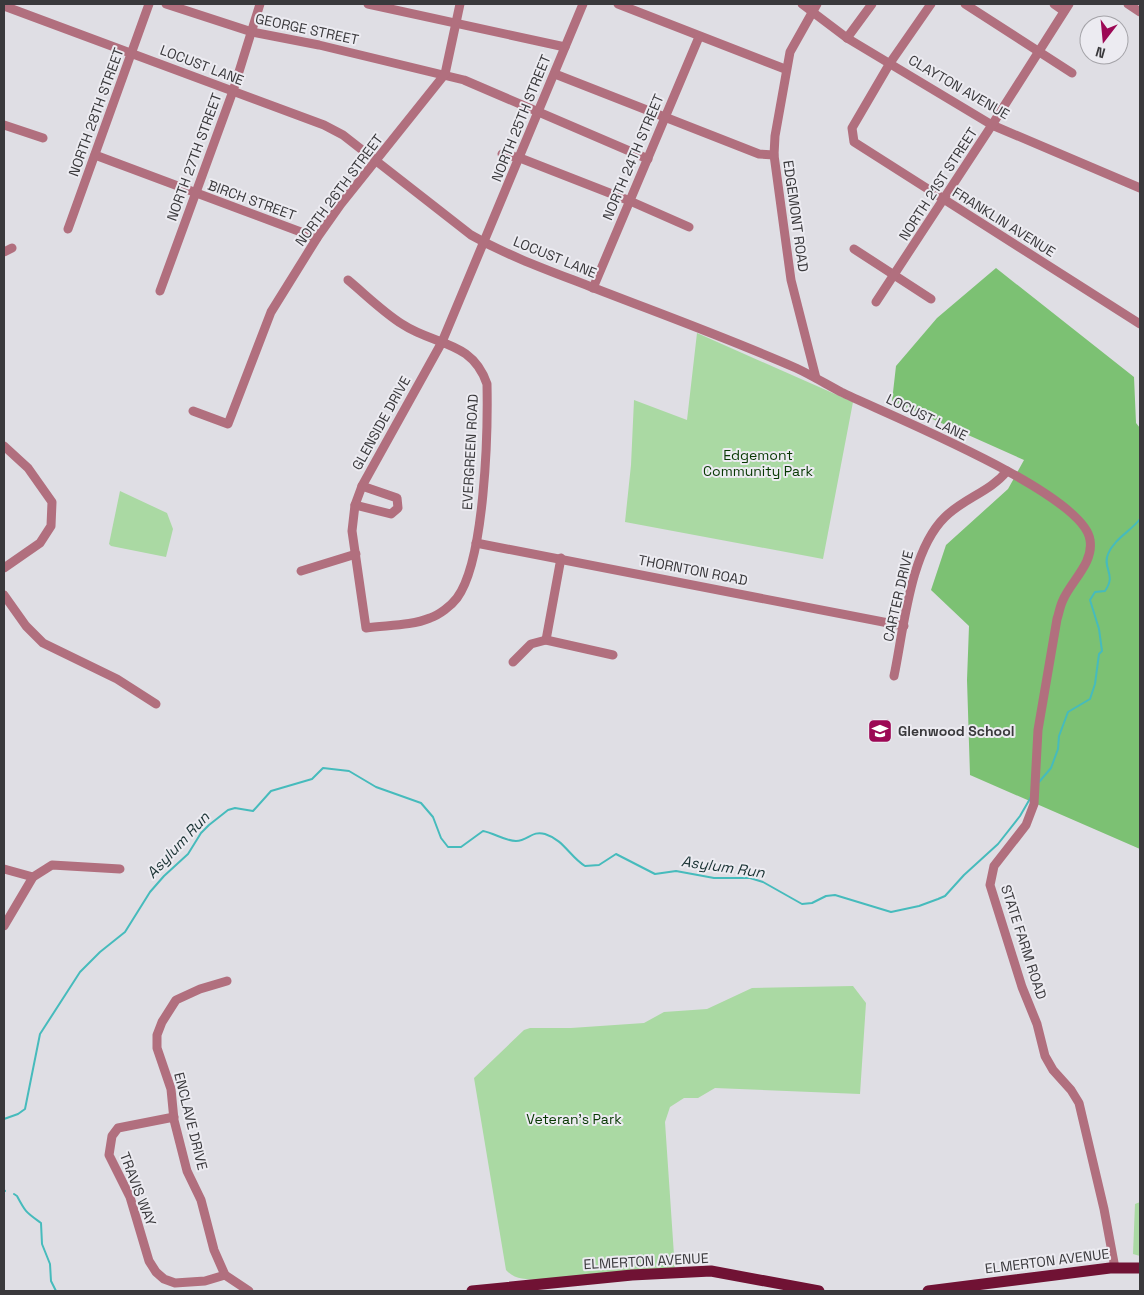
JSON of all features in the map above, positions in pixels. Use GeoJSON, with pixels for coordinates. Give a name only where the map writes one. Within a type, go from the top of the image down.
{"type":"FeatureCollection","features":[{"type":"Feature","properties":{"kind":"main road","name":"ELMERTON AVENUE"},"geometry":{"type":"LineString","coordinates":[[928,1291],[1115,1268],[1140,1268]]}},
{"type":"Feature","properties":{"kind":"main road","name":"ELMERTON AVENUE"},"geometry":{"type":"LineString","coordinates":[[472,1291],[632,1275],[711,1271],[820,1291]]}},
{"type":"Feature","properties":{"kind":"street","name":"NORTH 28TH STREET"},"geometry":{"type":"LineString","coordinates":[[68,229],[149,4]]}},
{"type":"Feature","properties":{"kind":"street","name":"GEORGE STREET"},"geometry":{"type":"LineString","coordinates":[[166,4],[252,32],[319,45],[464,80],[648,159]]}},
{"type":"Feature","properties":{"kind":"street","name":"NORTH 27TH STREET"},"geometry":{"type":"LineString","coordinates":[[160,291],[233,91],[260,4]]}},
{"type":"Feature","properties":{"kind":"street"},"geometry":{"type":"LineString","coordinates":[[368,4],[564,47]]}},
{"type":"Feature","properties":{"kind":"street","name":"NORTH 26TH STREET"},"geometry":{"type":"LineString","coordinates":[[193,411],[228,424],[271,312],[317,238],[445,74],[460,4]]}},
{"type":"Feature","properties":{"kind":"street","name":"NORTH 25TH STREET"},"geometry":{"type":"LineString","coordinates":[[484,242],[583,4]]}},
{"type":"Feature","properties":{"kind":"street"},"geometry":{"type":"LineString","coordinates":[[618,4],[785,69]]}},
{"type":"Feature","properties":{"kind":"street","name":"CLAYTON AVENUE"},"geometry":{"type":"LineString","coordinates":[[802,4],[815,7],[847,38],[992,125],[1140,188]]}},
{"type":"Feature","properties":{"kind":"street"},"geometry":{"type":"LineString","coordinates":[[847,38],[872,4]]}},
{"type":"Feature","properties":{"kind":"street"},"geometry":{"type":"LineString","coordinates":[[890,63],[931,4]]}},
{"type":"Feature","properties":{"kind":"street"},"geometry":{"type":"LineString","coordinates":[[966,4],[1072,73]]}},
{"type":"Feature","properties":{"kind":"street"},"geometry":{"type":"LineString","coordinates":[[1054,4],[1067,7]]}},
{"type":"Feature","properties":{"kind":"street"},"geometry":{"type":"LineString","coordinates":[[1128,4],[1140,12]]}},
{"type":"Feature","properties":{"kind":"street","name":"LOCUST LANE"},"geometry":{"type":"LineString","coordinates":[[4,6],[324,125],[343,135],[484,242],[816,378],[1007,472],[1072,512],[1082,522],[1090,540]]}},
{"type":"Feature","properties":{"kind":"street","name":"EDGEMONT ROAD"},"geometry":{"type":"LineString","coordinates":[[815,7],[790,52],[785,69],[774,155],[791,280],[816,378]]}},
{"type":"Feature","properties":{"kind":"street","name":"NORTH 21ST STREET"},"geometry":{"type":"LineString","coordinates":[[876,302],[1040,52],[1067,7]]}},
{"type":"Feature","properties":{"kind":"street","name":"NORTH 24TH STREET"},"geometry":{"type":"LineString","coordinates":[[594,288],[699,37]]}},
{"type":"Feature","properties":{"kind":"street","name":"FRANKLIN AVENUE"},"geometry":{"type":"LineString","coordinates":[[890,63],[852,128],[854,142],[1140,324]]}},
{"type":"Feature","properties":{"kind":"street"},"geometry":{"type":"LineString","coordinates":[[555,74],[759,154],[774,155]]}},
{"type":"Feature","properties":{"kind":"street"},"geometry":{"type":"LineString","coordinates":[[4,124],[43,138]]}},
{"type":"Feature","properties":{"kind":"street"},"geometry":{"type":"LineString","coordinates":[[502,154],[520,158],[630,201],[690,227]]}},
{"type":"Feature","properties":{"kind":"street","name":"BIRCH STREET"},"geometry":{"type":"LineString","coordinates":[[95,155],[195,194],[317,238]]}},
{"type":"Feature","properties":{"kind":"street","name":"GLENSIDE DRIVE"},"geometry":{"type":"LineString","coordinates":[[366,628],[352,531],[355,505],[362,486],[442,342],[484,242]]}},
{"type":"Feature","properties":{"kind":"street"},"geometry":{"type":"LineString","coordinates":[[854,249],[931,298]]}},
{"type":"Feature","properties":{"kind":"street","name":"EVERGREEN ROAD"},"geometry":{"type":"LineString","coordinates":[[348,280],[403,325],[469,355],[482,370],[487,384],[482,509],[476,543],[465,582],[457,598],[445,609],[430,618],[366,628]]}},
{"type":"Feature","properties":{"kind":"street"},"geometry":{"type":"LineString","coordinates":[[4,446],[28,468],[52,502],[51,526],[40,543],[4,568]]}},
{"type":"Feature","properties":{"kind":"street","name":"CARTER DRIVE"},"geometry":{"type":"LineString","coordinates":[[894,676],[917,564],[929,536],[946,516],[997,483],[1007,472]]}},
{"type":"Feature","properties":{"kind":"street"},"geometry":{"type":"LineString","coordinates":[[355,505],[392,514],[398,508],[397,498],[362,486]]}},
{"type":"Feature","properties":{"kind":"street","name":"STATE FARM ROAD"},"geometry":{"type":"LineString","coordinates":[[1090,540],[1090,552],[1086,563],[1062,601],[1057,619],[1038,730],[1035,795],[1026,825],[994,866],[990,890],[1037,1024],[1045,1056],[1053,1070],[1072,1090],[1079,1103],[1104,1209],[1115,1268]]}},
{"type":"Feature","properties":{"kind":"street","name":"THORNTON ROAD"},"geometry":{"type":"LineString","coordinates":[[476,543],[904,626]]}},
{"type":"Feature","properties":{"kind":"street"},"geometry":{"type":"LineString","coordinates":[[301,571],[356,554]]}},
{"type":"Feature","properties":{"kind":"street"},"geometry":{"type":"LineString","coordinates":[[546,640],[561,558]]}},
{"type":"Feature","properties":{"kind":"street"},"geometry":{"type":"LineString","coordinates":[[4,595],[26,626],[43,643],[117,679],[156,704]]}},
{"type":"Feature","properties":{"kind":"street"},"geometry":{"type":"LineString","coordinates":[[513,662],[531,644],[546,640],[613,655]]}},
{"type":"Feature","properties":{"kind":"street"},"geometry":{"type":"LineString","coordinates":[[4,926],[32,877],[52,865],[120,869]]}},
{"type":"Feature","properties":{"kind":"street"},"geometry":{"type":"LineString","coordinates":[[4,869],[32,877]]}},
{"type":"Feature","properties":{"kind":"street","name":"ENCLAVE DRIVE"},"geometry":{"type":"LineString","coordinates":[[225,1275],[214,1250],[201,1200],[187,1171],[174,1117],[171,1089],[157,1048],[157,1035],[162,1022],[176,1000],[200,989],[227,981]]}},
{"type":"Feature","properties":{"kind":"street","name":"TRAVIS WAY"},"geometry":{"type":"LineString","coordinates":[[174,1117],[118,1128],[112,1136],[109,1155],[130,1197],[149,1261],[156,1272],[164,1279],[175,1283],[205,1281],[225,1275]]}},
{"type":"Feature","properties":{"kind":"street"},"geometry":{"type":"LineString","coordinates":[[225,1275],[249,1291]]}},
{"type":"Feature","properties":{"kind":"green space"},"geometry":{"type":"Polygon","coordinates":[[[996,268],[1134,377],[1136,423],[1140,428],[1140,849],[970,775],[967,680],[969,626],[931,590],[946,545],[1008,489],[1024,460],[892,401],[896,366],[937,318],[996,268]]]}},
{"type":"Feature","properties":{"kind":"green space","name":"Edgemont Community Park"},"geometry":{"type":"Polygon","coordinates":[[[697,333],[853,402],[823,559],[625,522],[631,465],[634,400],[687,420],[697,333]]]}},
{"type":"Feature","properties":{"kind":"green space"},"geometry":{"type":"Polygon","coordinates":[[[120,491],[167,513],[173,529],[166,557],[111,546],[109,544],[120,491]]]}},
{"type":"Feature","properties":{"kind":"green space","name":"Veteran's Park"},"geometry":{"type":"Polygon","coordinates":[[[853,986],[866,1003],[860,1094],[715,1088],[698,1098],[684,1098],[670,1107],[665,1122],[675,1270],[538,1280],[517,1277],[506,1270],[474,1078],[524,1030],[530,1028],[571,1028],[644,1023],[664,1012],[707,1009],[752,988],[853,986]]]}},
{"type":"Feature","properties":{"kind":"green space"},"geometry":{"type":"Polygon","coordinates":[[[1140,1202],[1140,1256],[1133,1254],[1135,1204],[1140,1202]]]}},
{"type":"Feature","properties":{"kind":"waterway","name":"Asylum Run"},"geometry":{"type":"LineString","coordinates":[[1039,782],[1051,768],[1058,749],[1059,736],[1068,712],[1090,699],[1095,684],[1099,654],[1102,651],[1099,629],[1090,600],[1095,592],[1105,591],[1108,585],[1110,576],[1107,559],[1111,549],[1118,539],[1140,519]]}},
{"type":"Feature","properties":{"kind":"waterway","name":"Asylum Run"},"geometry":{"type":"LineString","coordinates":[[4,1119],[18,1114],[25,1109],[40,1034],[80,972],[100,952],[125,932],[150,892],[188,854],[201,833],[228,810],[235,808],[253,811],[271,791],[312,779],[323,768],[349,771],[376,787],[421,803],[433,817],[441,838],[448,847],[461,847],[483,831],[516,841],[541,833],[557,840],[585,866],[599,865],[616,854],[655,874],[676,871],[714,878],[750,878],[763,882],[802,904],[812,903],[826,896],[835,895],[891,912],[919,906],[945,896],[964,875],[998,844],[1020,816],[1031,797]]}},
{"type":"Feature","properties":{"kind":"waterway"},"geometry":{"type":"LineString","coordinates":[[14,1194],[27,1212],[41,1223],[42,1244],[50,1264],[51,1281],[56,1291]]}},
{"type":"Feature","properties":{"kind":"place","name":"Glenwood School"},"geometry":{"type":"Point","coordinates":[880,731]}}]}
